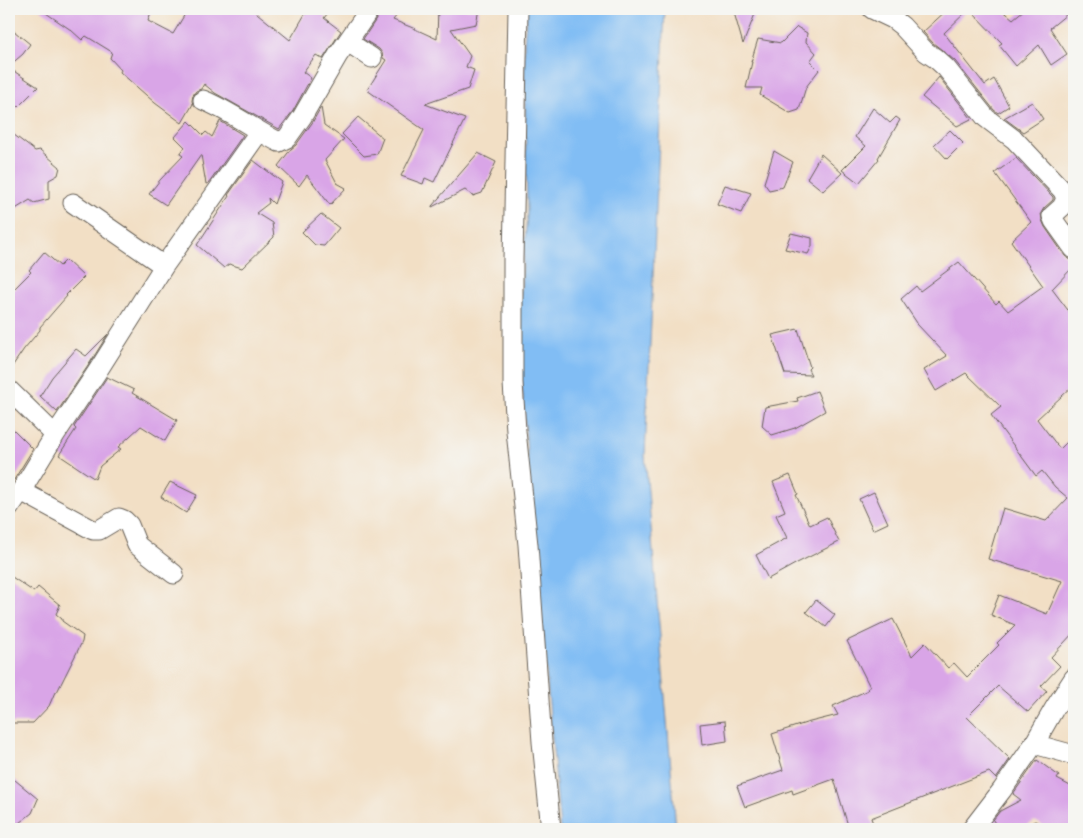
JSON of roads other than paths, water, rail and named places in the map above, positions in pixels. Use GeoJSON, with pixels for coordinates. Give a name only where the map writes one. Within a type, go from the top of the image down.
{"type":"FeatureCollection","features":[{"type":"Feature","properties":{"kind":"street"},"geometry":{"type":"LineString","coordinates":[[203,100],[230,113],[278,142],[288,138],[338,55],[370,9]]}},
{"type":"Feature","properties":{"kind":"street"},"geometry":{"type":"LineString","coordinates":[[518,9],[513,383],[528,544],[542,742],[551,829]]}},
{"type":"Feature","properties":{"kind":"street"},"geometry":{"type":"LineString","coordinates":[[872,9],[902,26],[926,52],[946,68],[986,118],[1015,140],[1063,191],[1066,199],[1062,207],[1052,216],[1054,222],[1074,248]]}},
{"type":"Feature","properties":{"kind":"street"},"geometry":{"type":"LineString","coordinates":[[348,42],[372,58]]}},
{"type":"Feature","properties":{"kind":"street"},"geometry":{"type":"LineString","coordinates":[[9,508],[164,266],[259,132]]}},
{"type":"Feature","properties":{"kind":"street"},"geometry":{"type":"LineString","coordinates":[[73,203],[164,266]]}},
{"type":"Feature","properties":{"kind":"street"},"geometry":{"type":"LineString","coordinates":[[9,390],[55,434]]}},
{"type":"Feature","properties":{"kind":"street"},"geometry":{"type":"LineString","coordinates":[[21,491],[93,530],[99,530],[119,518],[124,520],[129,525],[137,545],[174,574]]}},
{"type":"Feature","properties":{"kind":"street"},"geometry":{"type":"LineString","coordinates":[[972,829],[1034,744],[1074,678]]}},
{"type":"Feature","properties":{"kind":"street"},"geometry":{"type":"LineString","coordinates":[[1034,744],[1074,755]]}},
{"type":"Feature","properties":{"kind":"water"},"geometry":{"type":"Polygon","coordinates":[[[527,9],[665,9],[645,455],[676,829],[560,829],[527,454],[518,325],[527,215],[524,43],[527,9]]]}}]}
